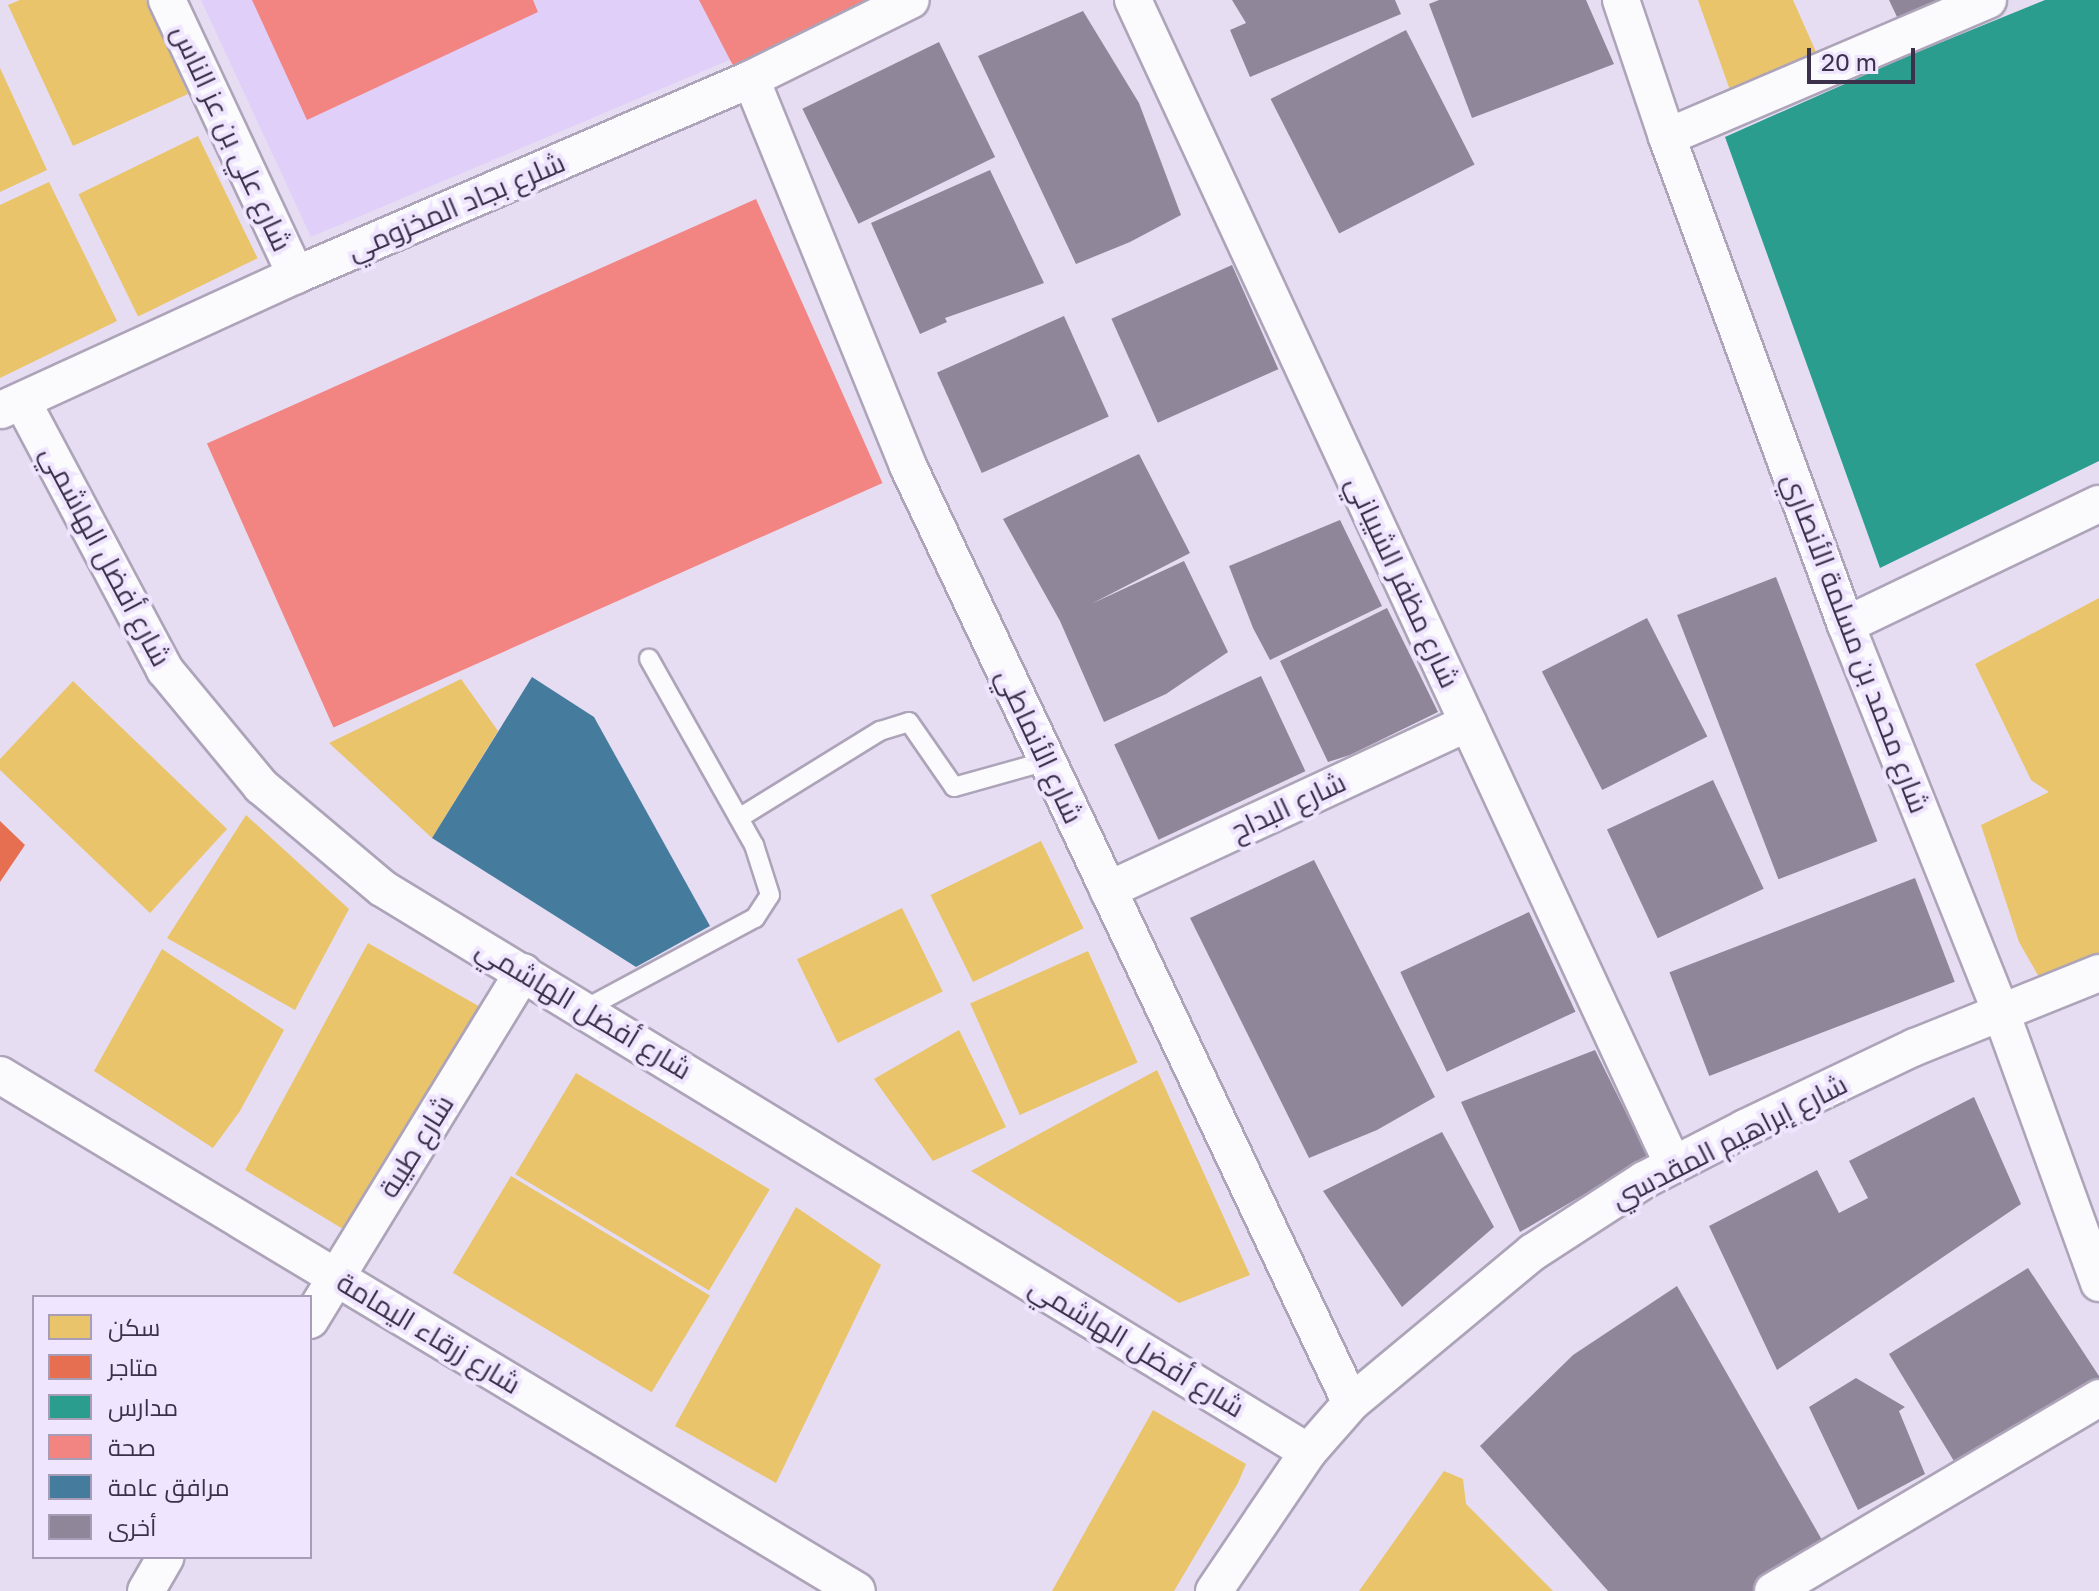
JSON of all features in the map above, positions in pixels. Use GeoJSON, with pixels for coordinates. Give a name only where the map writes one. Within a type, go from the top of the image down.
{"type":"FeatureCollection","features":[{"type":"Feature","properties":{"kind":"street","name":"شارع علي بن عز الناس"},"geometry":{"type":"LineString","coordinates":[[167,0],[296,275]]}},
{"type":"Feature","properties":{"kind":"street","name":"شلرع بجاد المخزومي"},"geometry":{"type":"LineString","coordinates":[[11,406],[296,275],[751,79],[911,0]]}},
{"type":"Feature","properties":{"kind":"street","name":"شارع مظفر الشيباني"},"geometry":{"type":"LineString","coordinates":[[1133,0],[1673,1165]]}},
{"type":"Feature","properties":{"kind":"street","name":"شارع محمد بن مسلمة الأنصاري"},"geometry":{"type":"LineString","coordinates":[[1621,0],[1667,137],[1846,625],[2002,1015],[2099,1283]]}},
{"type":"Feature","properties":{"kind":"street"},"geometry":{"type":"LineString","coordinates":[[1667,137],[1988,0]]}},
{"type":"Feature","properties":{"kind":"street","name":"شارع الأنماطي"},"geometry":{"type":"LineString","coordinates":[[751,79],[908,466],[1351,1403]]}},
{"type":"Feature","properties":{"kind":"street","name":"شارع أفضل الهاشمي"},"geometry":{"type":"LineString","coordinates":[[11,406],[165,670],[261,786],[382,888],[1308,1452]]}},
{"type":"Feature","properties":{"kind":"street"},"geometry":{"type":"LineString","coordinates":[[1846,625],[2099,504]]}},
{"type":"Feature","properties":{"kind":"street","name":"شارع البداح"},"geometry":{"type":"LineString","coordinates":[[1108,890],[1468,723]]}},
{"type":"Feature","properties":{"kind":"street","name":"شارع طيبة"},"geometry":{"type":"LineString","coordinates":[[312,1317],[523,972]]}},
{"type":"Feature","properties":{"kind":"street","name":"شارع إبراهيم المقدسي"},"geometry":{"type":"LineString","coordinates":[[1214,1591],[1308,1452],[1351,1403],[1533,1252],[1644,1180],[1673,1165],[1915,1047],[2002,1015],[2099,973]]}},
{"type":"Feature","properties":{"kind":"street","name":"شارع زرقاء اليمامة"},"geometry":{"type":"LineString","coordinates":[[0,1075],[857,1591]]}},
{"type":"Feature","properties":{"kind":"street"},"geometry":{"type":"LineString","coordinates":[[1773,1591],[2099,1398]]}},
{"type":"Feature","properties":{"kind":"street"},"geometry":{"type":"LineString","coordinates":[[146,1591],[165,1559]]}},
{"type":"Feature","properties":{"kind":"lane"},"geometry":{"type":"LineString","coordinates":[[585,1009],[755,918],[770,895],[754,845],[649,659]]}},
{"type":"Feature","properties":{"kind":"lane"},"geometry":{"type":"LineString","coordinates":[[739,818],[880,731],[909,722],[954,787],[1047,761]]}},
{"type":"Feature","properties":{"kind":"shaded area"},"geometry":{"type":"Polygon","coordinates":[[[201,0],[871,0],[311,237],[201,0]]]}},
{"type":"Feature","properties":{"kind":"building: سكن"},"geometry":{"type":"Polygon","coordinates":[[[20,0],[146,0],[188,94],[73,146],[8,5],[20,0]]]}},
{"type":"Feature","properties":{"kind":"building: سكن"},"geometry":{"type":"Polygon","coordinates":[[[1698,0],[1793,0],[1816,52],[1731,93],[1698,0]]]}},
{"type":"Feature","properties":{"kind":"building: سكن"},"geometry":{"type":"Polygon","coordinates":[[[0,68],[47,170],[0,192],[0,68]]]}},
{"type":"Feature","properties":{"kind":"building: سكن"},"geometry":{"type":"Polygon","coordinates":[[[198,136],[258,258],[138,317],[78,194],[198,136]]]}},
{"type":"Feature","properties":{"kind":"building: سكن"},"geometry":{"type":"Polygon","coordinates":[[[49,182],[117,321],[0,378],[0,205],[49,182]]]}},
{"type":"Feature","properties":{"kind":"building: سكن"},"geometry":{"type":"Polygon","coordinates":[[[2099,598],[2099,954],[2067,970],[2039,977],[2019,942],[1981,825],[2049,792],[2031,780],[1975,664],[2099,598]]]}},
{"type":"Feature","properties":{"kind":"building: سكن"},"geometry":{"type":"Polygon","coordinates":[[[461,679],[498,731],[432,838],[329,743],[461,679]]]}},
{"type":"Feature","properties":{"kind":"building: سكن"},"geometry":{"type":"Polygon","coordinates":[[[73,681],[227,829],[150,913],[0,770],[0,759],[73,681]]]}},
{"type":"Feature","properties":{"kind":"building: سكن"},"geometry":{"type":"Polygon","coordinates":[[[246,815],[349,909],[295,1010],[167,938],[246,815]]]}},
{"type":"Feature","properties":{"kind":"building: سكن"},"geometry":{"type":"Polygon","coordinates":[[[1041,841],[1084,928],[973,982],[930,895],[1041,841]]]}},
{"type":"Feature","properties":{"kind":"building: سكن"},"geometry":{"type":"Polygon","coordinates":[[[902,908],[943,992],[838,1043],[797,959],[902,908]]]}},
{"type":"Feature","properties":{"kind":"building: سكن"},"geometry":{"type":"Polygon","coordinates":[[[368,943],[489,1012],[348,1232],[245,1170],[368,943]]]}},
{"type":"Feature","properties":{"kind":"building: سكن"},"geometry":{"type":"Polygon","coordinates":[[[162,949],[284,1030],[240,1111],[213,1148],[94,1071],[162,949]]]}},
{"type":"Feature","properties":{"kind":"building: سكن"},"geometry":{"type":"Polygon","coordinates":[[[1088,951],[1138,1062],[1020,1115],[970,1003],[1088,951]]]}},
{"type":"Feature","properties":{"kind":"building: سكن"},"geometry":{"type":"Polygon","coordinates":[[[959,1030],[1006,1127],[933,1161],[874,1079],[959,1030]]]}},
{"type":"Feature","properties":{"kind":"building: سكن"},"geometry":{"type":"Polygon","coordinates":[[[1157,1070],[1250,1275],[1179,1303],[971,1171],[1157,1070]]]}},
{"type":"Feature","properties":{"kind":"building: سكن"},"geometry":{"type":"Polygon","coordinates":[[[576,1073],[770,1189],[709,1291],[515,1174],[576,1073]]]}},
{"type":"Feature","properties":{"kind":"building: سكن"},"geometry":{"type":"Polygon","coordinates":[[[511,1176],[710,1295],[652,1392],[453,1273],[511,1176]]]}},
{"type":"Feature","properties":{"kind":"building: سكن"},"geometry":{"type":"Polygon","coordinates":[[[796,1207],[881,1265],[776,1483],[675,1426],[796,1207]]]}},
{"type":"Feature","properties":{"kind":"building: سكن"},"geometry":{"type":"Polygon","coordinates":[[[1153,1410],[1246,1464],[1238,1483],[1174,1591],[1052,1591],[1153,1410]]]}},
{"type":"Feature","properties":{"kind":"building: سكن"},"geometry":{"type":"Polygon","coordinates":[[[1444,1471],[1463,1479],[1466,1504],[1553,1591],[1359,1591],[1444,1471]]]}},
{"type":"Feature","properties":{"kind":"building: متاجر"},"geometry":{"type":"Polygon","coordinates":[[[0,821],[25,845],[0,882],[0,821]]]}},
{"type":"Feature","properties":{"kind":"building: مدارس"},"geometry":{"type":"Polygon","coordinates":[[[2045,0],[2099,0],[2099,461],[1880,568],[1725,137],[1910,55],[2045,0]]]}},
{"type":"Feature","properties":{"kind":"building: صحة"},"geometry":{"type":"Polygon","coordinates":[[[252,0],[533,0],[538,12],[307,120],[252,0]]]}},
{"type":"Feature","properties":{"kind":"building: صحة"},"geometry":{"type":"Polygon","coordinates":[[[699,0],[895,0],[740,79],[699,0]]]}},
{"type":"Feature","properties":{"kind":"building: صحة"},"geometry":{"type":"Polygon","coordinates":[[[756,199],[882,483],[333,728],[207,443],[756,199]]]}},
{"type":"Feature","properties":{"kind":"building: مرافق عامة"},"geometry":{"type":"Polygon","coordinates":[[[532,677],[594,717],[710,926],[636,967],[432,838],[532,677]]]}},
{"type":"Feature","properties":{"kind":"building: أخرى"},"geometry":{"type":"Polygon","coordinates":[[[1232,0],[1395,0],[1401,14],[1250,77],[1230,30],[1246,23],[1232,0]]]}},
{"type":"Feature","properties":{"kind":"building: أخرى"},"geometry":{"type":"Polygon","coordinates":[[[1439,0],[1586,0],[1614,64],[1472,118],[1429,4],[1439,0]]]}},
{"type":"Feature","properties":{"kind":"building: أخرى"},"geometry":{"type":"Polygon","coordinates":[[[1889,0],[1941,0],[1898,19],[1889,0]]]}},
{"type":"Feature","properties":{"kind":"building: أخرى"},"geometry":{"type":"Polygon","coordinates":[[[1083,11],[1139,103],[1181,215],[1130,242],[1076,264],[978,56],[1083,11]]]}},
{"type":"Feature","properties":{"kind":"building: أخرى"},"geometry":{"type":"Polygon","coordinates":[[[1406,30],[1475,165],[1339,234],[1271,99],[1406,30]]]}},
{"type":"Feature","properties":{"kind":"building: أخرى"},"geometry":{"type":"Polygon","coordinates":[[[939,42],[995,157],[858,224],[802,109],[939,42]]]}},
{"type":"Feature","properties":{"kind":"building: أخرى"},"geometry":{"type":"Polygon","coordinates":[[[990,170],[1044,283],[945,318],[947,322],[920,334],[871,223],[990,170]]]}},
{"type":"Feature","properties":{"kind":"building: أخرى"},"geometry":{"type":"Polygon","coordinates":[[[1232,265],[1278,369],[1158,423],[1111,319],[1232,265]]]}},
{"type":"Feature","properties":{"kind":"building: أخرى"},"geometry":{"type":"Polygon","coordinates":[[[1064,316],[1109,416],[982,473],[937,373],[1064,316]]]}},
{"type":"Feature","properties":{"kind":"building: أخرى"},"geometry":{"type":"Polygon","coordinates":[[[1139,454],[1190,553],[1091,604],[1184,561],[1228,652],[1166,694],[1104,722],[1060,621],[1003,519],[1139,454]]]}},
{"type":"Feature","properties":{"kind":"building: أخرى"},"geometry":{"type":"Polygon","coordinates":[[[1340,520],[1382,606],[1270,660],[1253,628],[1229,566],[1340,520]]]}},
{"type":"Feature","properties":{"kind":"building: أخرى"},"geometry":{"type":"Polygon","coordinates":[[[1776,577],[1877,841],[1778,879],[1677,615],[1776,577]]]}},
{"type":"Feature","properties":{"kind":"building: أخرى"},"geometry":{"type":"Polygon","coordinates":[[[1387,608],[1438,712],[1350,755],[1328,762],[1280,661],[1387,608]]]}},
{"type":"Feature","properties":{"kind":"building: أخرى"},"geometry":{"type":"Polygon","coordinates":[[[1647,618],[1707,737],[1602,790],[1542,672],[1647,618]]]}},
{"type":"Feature","properties":{"kind":"building: أخرى"},"geometry":{"type":"Polygon","coordinates":[[[1261,676],[1305,771],[1159,840],[1114,744],[1261,676]]]}},
{"type":"Feature","properties":{"kind":"building: أخرى"},"geometry":{"type":"Polygon","coordinates":[[[1713,780],[1764,889],[1658,938],[1607,829],[1713,780]]]}},
{"type":"Feature","properties":{"kind":"building: أخرى"},"geometry":{"type":"Polygon","coordinates":[[[1314,860],[1435,1097],[1377,1130],[1309,1158],[1190,918],[1314,860]]]}},
{"type":"Feature","properties":{"kind":"building: أخرى"},"geometry":{"type":"Polygon","coordinates":[[[1915,878],[1955,982],[1709,1076],[1669,972],[1915,878]]]}},
{"type":"Feature","properties":{"kind":"building: أخرى"},"geometry":{"type":"Polygon","coordinates":[[[1529,912],[1575,1012],[1447,1072],[1400,972],[1529,912]]]}},
{"type":"Feature","properties":{"kind":"building: أخرى"},"geometry":{"type":"Polygon","coordinates":[[[1595,1050],[1648,1157],[1520,1232],[1461,1102],[1595,1050]]]}},
{"type":"Feature","properties":{"kind":"building: أخرى"},"geometry":{"type":"Polygon","coordinates":[[[1974,1097],[2021,1204],[1777,1370],[1709,1226],[1817,1170],[1839,1213],[1868,1198],[1849,1161],[1974,1097]]]}},
{"type":"Feature","properties":{"kind":"building: أخرى"},"geometry":{"type":"Polygon","coordinates":[[[1442,1132],[1494,1227],[1402,1307],[1323,1191],[1442,1132]]]}},
{"type":"Feature","properties":{"kind":"building: أخرى"},"geometry":{"type":"Polygon","coordinates":[[[2028,1268],[2099,1376],[2099,1381],[1960,1471],[1889,1354],[2028,1268]]]}},
{"type":"Feature","properties":{"kind":"building: أخرى"},"geometry":{"type":"Polygon","coordinates":[[[1677,1286],[1826,1547],[1764,1591],[1608,1591],[1480,1446],[1573,1355],[1677,1286]]]}},
{"type":"Feature","properties":{"kind":"building: أخرى"},"geometry":{"type":"Polygon","coordinates":[[[1856,1378],[1905,1407],[1899,1411],[1925,1474],[1858,1510],[1809,1407],[1856,1378]]]}}]}
